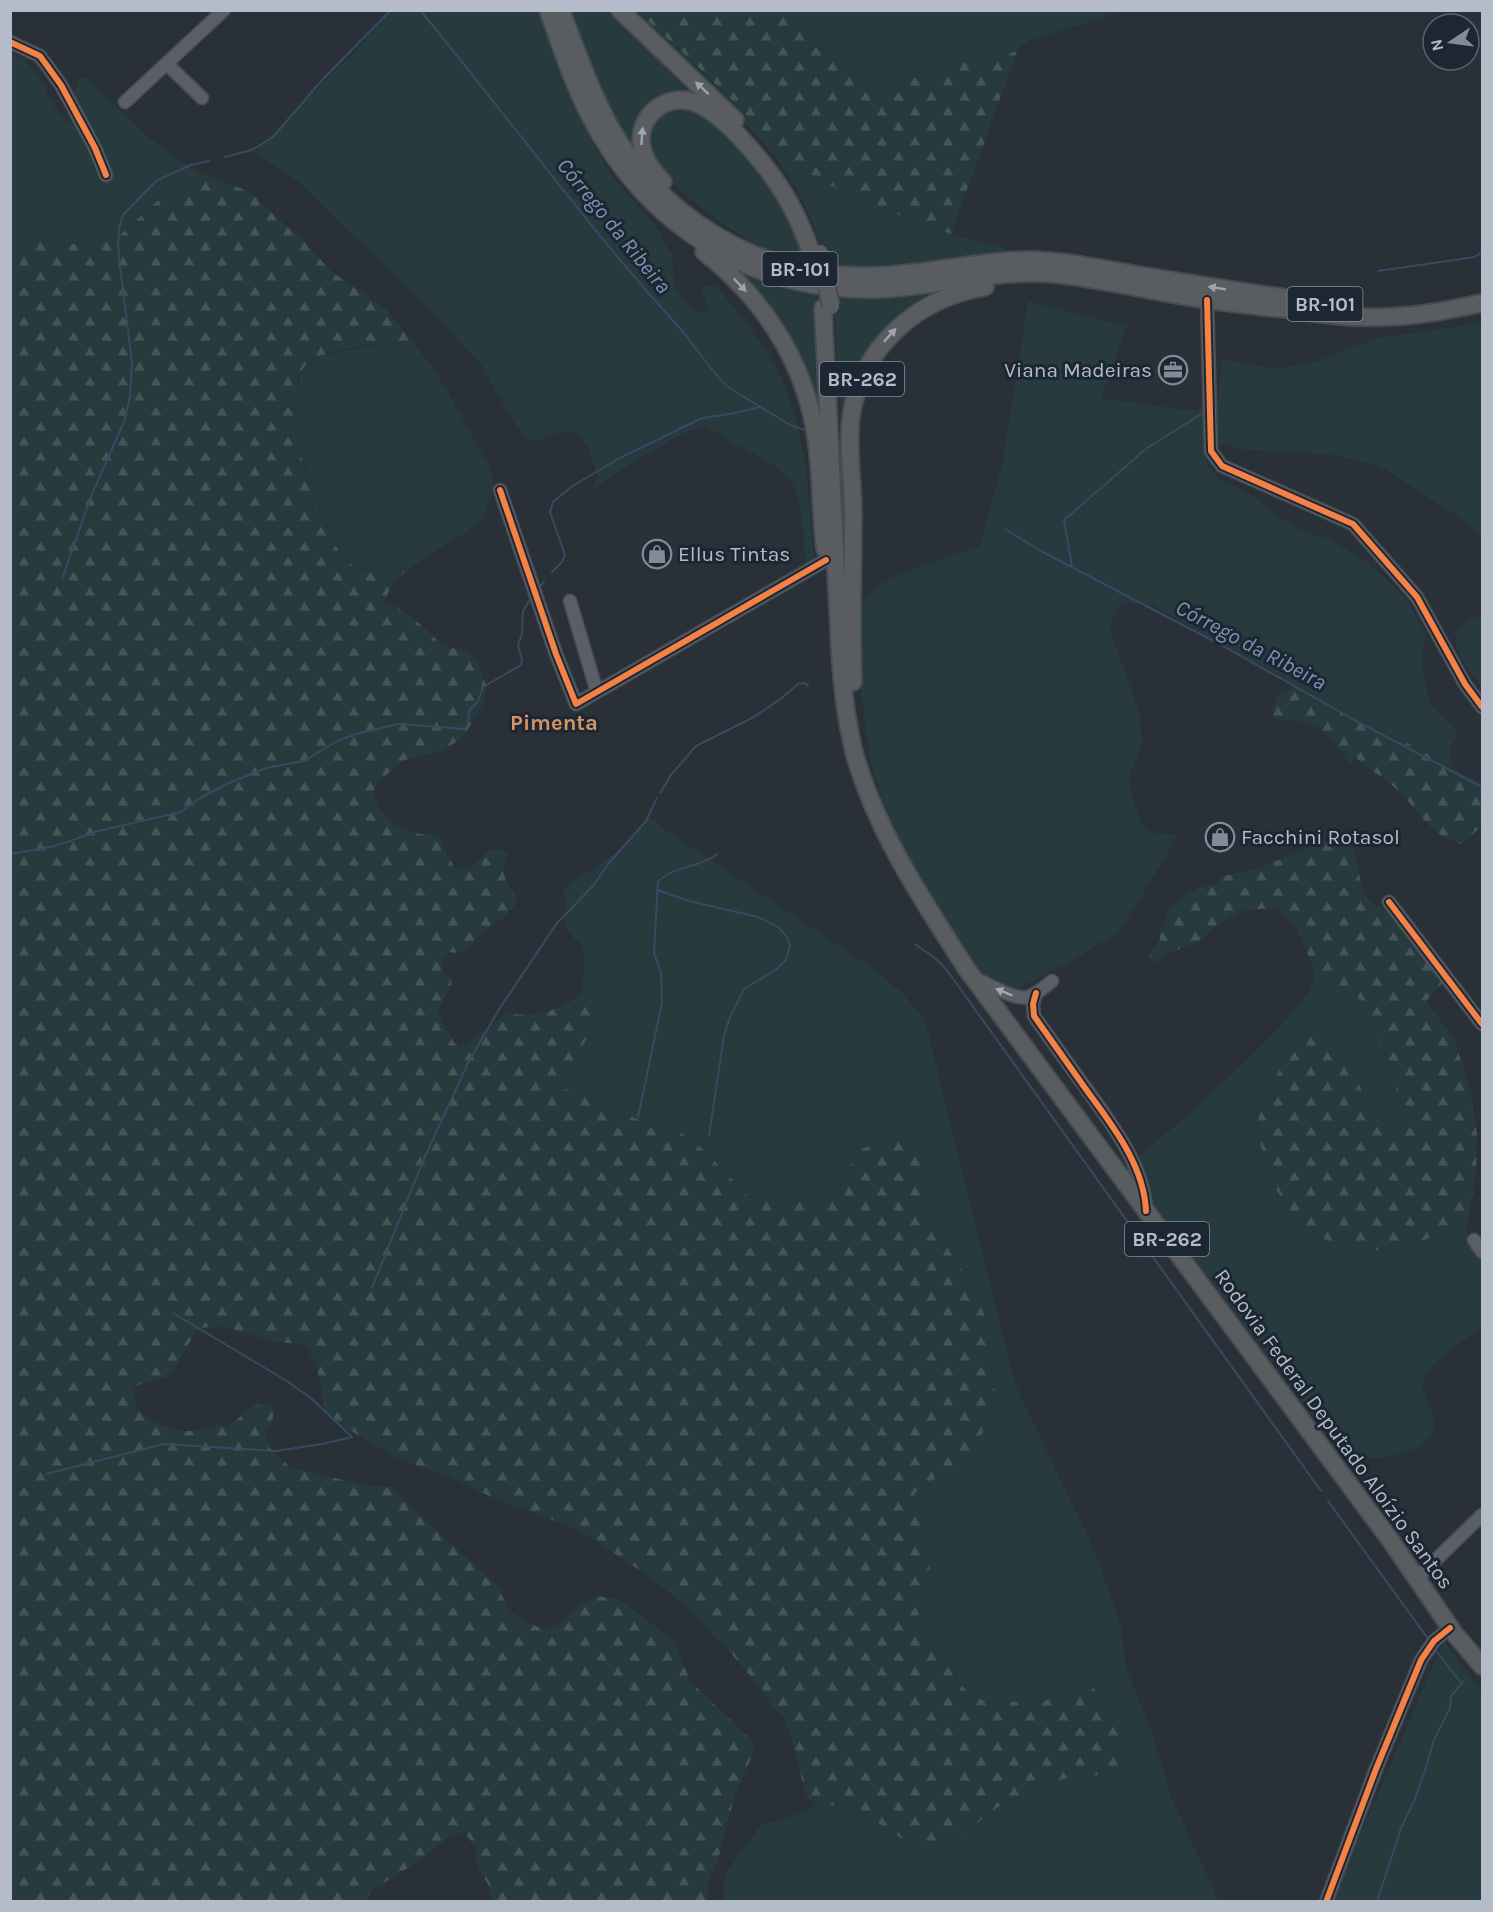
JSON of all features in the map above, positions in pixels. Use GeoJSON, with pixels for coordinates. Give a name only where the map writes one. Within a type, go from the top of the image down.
{"type":"FeatureCollection","features":[{"type":"Feature","properties":{"kind":"highway","name":"BR-101"},"geometry":{"type":"LineString","coordinates":[[548,10],[590,116],[617,161],[637,187],[677,225],[715,250],[758,270],[811,284],[847,288],[925,285],[995,275],[1029,273],[1064,275],[1207,300],[1358,317],[1424,315],[1482,303]]}},
{"type":"Feature","properties":{"kind":"highway","name":"BR-101"},"geometry":{"type":"LineString","coordinates":[[561,10],[601,110],[621,146],[642,174],[673,206],[708,231],[748,253],[789,267],[830,274],[882,276],[924,273],[994,262],[1047,261],[1360,308],[1454,301],[1482,293]]}},
{"type":"Feature","properties":{"kind":"highway","name":"BR-262"},"geometry":{"type":"LineString","coordinates":[[620,10],[741,126],[768,156],[797,198],[816,254],[827,307],[855,719],[871,798]]}},
{"type":"Feature","properties":{"kind":"highway","name":"BR-262"},"geometry":{"type":"LineString","coordinates":[[789,267],[750,249],[705,219],[671,191],[653,170],[645,157],[641,144],[642,130],[647,118],[656,108],[676,100],[691,101],[704,108],[740,138],[778,185],[816,254]]}},
{"type":"Feature","properties":{"kind":"highway","name":"BR-262"},"geometry":{"type":"LineString","coordinates":[[637,187],[667,224],[714,260],[750,296],[774,326],[792,360],[806,395],[815,430],[839,688],[856,759],[871,798]]}},
{"type":"Feature","properties":{"kind":"highway","name":"BR-262"},"geometry":{"type":"LineString","coordinates":[[855,719],[852,640],[853,498],[850,431],[856,393],[876,353],[898,326],[917,311],[952,295],[980,288],[1036,282],[1093,284],[1164,292]]}},
{"type":"Feature","properties":{"kind":"highway","name":"BR-262"},"geometry":{"type":"LineString","coordinates":[[827,307],[842,677],[856,759]]}},
{"type":"Feature","properties":{"kind":"highway","name":"Rodovia Federal Deputado Aloízio Santos"},"geometry":{"type":"LineString","coordinates":[[871,798],[886,836],[972,977],[1391,1541],[1452,1631],[1482,1666]]}},
{"type":"Feature","properties":{"kind":"highway"},"geometry":{"type":"LineString","coordinates":[[1452,1631],[1482,1674]]}},
{"type":"Feature","properties":{"kind":"street"},"geometry":{"type":"LineString","coordinates":[[125,102],[224,10]]}},
{"type":"Feature","properties":{"kind":"street"},"geometry":{"type":"LineString","coordinates":[[10,42],[40,56],[61,85],[95,148],[106,175]]}},
{"type":"Feature","properties":{"kind":"street"},"geometry":{"type":"LineString","coordinates":[[167,64],[202,98]]}},
{"type":"Feature","properties":{"kind":"street"},"geometry":{"type":"LineString","coordinates":[[1207,300],[1211,451],[1222,466],[1353,524],[1417,597],[1465,684],[1482,707]]}},
{"type":"Feature","properties":{"kind":"street"},"geometry":{"type":"LineString","coordinates":[[500,490],[556,654],[576,704],[826,560]]}},
{"type":"Feature","properties":{"kind":"street"},"geometry":{"type":"LineString","coordinates":[[570,601],[597,692]]}},
{"type":"Feature","properties":{"kind":"street"},"geometry":{"type":"LineString","coordinates":[[1389,902],[1482,1024]]}},
{"type":"Feature","properties":{"kind":"street"},"geometry":{"type":"LineString","coordinates":[[972,977],[1022,998],[1036,993],[1052,981]]}},
{"type":"Feature","properties":{"kind":"street"},"geometry":{"type":"LineString","coordinates":[[1036,993],[1033,1005],[1034,1016],[1118,1134],[1138,1176],[1146,1211]]}},
{"type":"Feature","properties":{"kind":"street"},"geometry":{"type":"LineString","coordinates":[[1474,1240],[1482,1251]]}},
{"type":"Feature","properties":{"kind":"street"},"geometry":{"type":"LineString","coordinates":[[1416,1579],[1482,1515]]}},
{"type":"Feature","properties":{"kind":"street"},"geometry":{"type":"LineString","coordinates":[[1326,1902],[1376,1769],[1421,1660],[1434,1641],[1452,1631]]}},
{"type":"Feature","properties":{"kind":"green space"},"geometry":{"type":"Polygon","coordinates":[[[391,11],[544,11],[596,149],[609,172],[660,232],[672,255],[674,284],[684,302],[695,312],[703,312],[709,308],[700,288],[716,286],[776,367],[791,403],[803,450],[815,571],[806,566],[798,497],[790,480],[772,464],[705,425],[659,447],[588,493],[598,478],[585,442],[572,432],[550,435],[535,442],[525,438],[482,366],[432,311],[295,179],[254,153],[391,11]]]}},
{"type":"Feature","properties":{"kind":"green space"},"geometry":{"type":"Polygon","coordinates":[[[570,11],[615,11],[715,107],[657,98],[642,113],[634,152],[606,100],[570,11]]]}},
{"type":"Feature","properties":{"kind":"green space"},"geometry":{"type":"Polygon","coordinates":[[[625,11],[635,11],[661,31],[708,79],[804,169],[835,187],[870,203],[951,234],[1004,247],[1004,252],[899,266],[867,267],[827,264],[803,201],[789,176],[767,147],[729,107],[625,11]]]}},
{"type":"Feature","properties":{"kind":"green space"},"geometry":{"type":"Polygon","coordinates":[[[635,11],[804,11],[810,27],[847,72],[870,84],[885,87],[993,54],[1017,52],[951,234],[857,198],[805,170],[683,52],[635,11]]]}},
{"type":"Feature","properties":{"kind":"green space"},"geometry":{"type":"Polygon","coordinates":[[[804,11],[1124,11],[1029,41],[1014,52],[992,54],[885,87],[870,84],[847,72],[810,27],[804,11]]]}},
{"type":"Feature","properties":{"kind":"green space"},"geometry":{"type":"Polygon","coordinates":[[[11,52],[32,68],[60,114],[69,123],[75,120],[72,98],[79,79],[87,78],[160,147],[194,169],[212,177],[190,184],[157,201],[119,236],[88,244],[72,244],[11,235],[11,52]]]}},
{"type":"Feature","properties":{"kind":"green space"},"geometry":{"type":"Polygon","coordinates":[[[676,108],[702,113],[740,145],[780,194],[809,263],[772,251],[743,237],[697,204],[674,183],[657,162],[649,141],[654,123],[676,108]]]}},
{"type":"Feature","properties":{"kind":"green space"},"geometry":{"type":"Polygon","coordinates":[[[212,177],[243,189],[256,197],[302,239],[331,271],[386,309],[418,349],[404,344],[381,343],[328,353],[313,360],[301,371],[297,391],[303,463],[327,527],[341,554],[348,562],[362,569],[378,571],[411,568],[394,581],[384,602],[397,607],[419,623],[442,645],[464,651],[477,660],[487,688],[485,701],[467,731],[456,742],[442,751],[404,760],[380,780],[374,789],[378,806],[395,824],[411,832],[438,835],[454,867],[472,867],[487,852],[494,849],[508,853],[503,871],[507,884],[514,891],[516,904],[504,917],[479,935],[471,946],[457,953],[449,952],[443,960],[445,976],[451,977],[450,988],[439,1007],[447,1030],[455,1044],[464,1046],[500,1018],[505,1011],[531,1015],[549,1011],[594,988],[596,1002],[591,1028],[562,1089],[599,1099],[634,1118],[683,1134],[704,1150],[748,1196],[786,1204],[833,1196],[863,1148],[895,1140],[917,1147],[924,1166],[920,1187],[922,1209],[927,1226],[944,1243],[960,1267],[989,1323],[988,1367],[997,1397],[983,1432],[972,1451],[915,1493],[917,1514],[926,1536],[930,1566],[925,1597],[920,1607],[917,1623],[918,1635],[935,1647],[961,1684],[982,1700],[1034,1703],[1090,1686],[1105,1696],[1126,1752],[1125,1763],[1119,1773],[1063,1779],[1048,1783],[1016,1800],[1001,1805],[951,1843],[941,1847],[925,1847],[904,1840],[866,1815],[844,1806],[820,1805],[809,1799],[804,1789],[792,1738],[784,1717],[775,1710],[763,1691],[725,1646],[691,1611],[653,1579],[579,1530],[489,1496],[443,1474],[403,1461],[334,1421],[325,1408],[317,1368],[306,1345],[273,1341],[225,1328],[207,1327],[198,1329],[168,1377],[138,1385],[133,1391],[138,1408],[145,1417],[173,1429],[197,1431],[226,1426],[249,1408],[271,1404],[275,1409],[266,1431],[269,1447],[290,1467],[368,1486],[390,1487],[498,1587],[514,1615],[544,1630],[558,1626],[577,1607],[595,1596],[619,1599],[674,1641],[690,1681],[754,1742],[752,1756],[735,1794],[718,1860],[708,1881],[707,1901],[493,1901],[488,1884],[478,1868],[474,1845],[464,1832],[450,1836],[416,1863],[372,1890],[365,1901],[11,1901],[11,235],[72,244],[88,244],[119,236],[157,201],[190,184],[212,177]]]}},
{"type":"Feature","properties":{"kind":"green space"},"geometry":{"type":"Polygon","coordinates":[[[725,265],[774,285],[816,295],[820,330],[831,536],[810,396],[725,265]]]}},
{"type":"Feature","properties":{"kind":"green space"},"geometry":{"type":"Polygon","coordinates":[[[939,291],[940,295],[864,364],[847,532],[834,298],[881,297],[939,291]]]}},
{"type":"Feature","properties":{"kind":"green space"},"geometry":{"type":"Polygon","coordinates":[[[1028,301],[1127,326],[1101,398],[1193,411],[1218,401],[1222,359],[1275,369],[1316,362],[1378,338],[1482,323],[1482,540],[1462,519],[1378,465],[1327,454],[1246,450],[1219,443],[1209,447],[1205,455],[1208,466],[1221,480],[1240,488],[1276,516],[1302,530],[1332,541],[1367,562],[1407,601],[1425,632],[1422,661],[1428,697],[1432,706],[1455,729],[1457,737],[1450,753],[1456,769],[1407,743],[1315,700],[1302,690],[1293,688],[1269,669],[1252,663],[1153,605],[1128,603],[1118,606],[1111,620],[1111,633],[1140,715],[1142,745],[1129,776],[1133,799],[1143,827],[1154,833],[1177,834],[1165,858],[1119,932],[1066,964],[1012,991],[986,978],[934,905],[902,851],[887,817],[870,758],[860,683],[855,612],[879,584],[905,572],[980,546],[1003,461],[1028,301]]]}},
{"type":"Feature","properties":{"kind":"green space"},"geometry":{"type":"Polygon","coordinates":[[[382,343],[411,345],[418,349],[431,365],[490,468],[494,487],[483,518],[465,533],[411,568],[380,571],[359,567],[347,561],[332,539],[311,488],[301,451],[297,390],[301,371],[319,356],[382,343]]]}},
{"type":"Feature","properties":{"kind":"green space"},"geometry":{"type":"Polygon","coordinates":[[[1482,614],[1482,688],[1459,652],[1456,636],[1464,624],[1482,614]]]}},
{"type":"Feature","properties":{"kind":"green space"},"geometry":{"type":"Polygon","coordinates":[[[1293,688],[1302,690],[1315,700],[1358,722],[1407,743],[1482,784],[1482,828],[1461,844],[1449,839],[1431,827],[1403,795],[1356,758],[1350,764],[1334,741],[1314,725],[1293,720],[1276,720],[1273,710],[1278,694],[1293,688]]]}},
{"type":"Feature","properties":{"kind":"green space"},"geometry":{"type":"Polygon","coordinates":[[[648,816],[668,832],[878,972],[903,994],[925,1019],[1014,1382],[1095,1552],[1121,1626],[1126,1669],[1152,1731],[1172,1799],[1219,1901],[724,1901],[725,1874],[761,1825],[785,1819],[820,1805],[844,1806],[874,1820],[951,1843],[1001,1805],[1016,1800],[1048,1783],[1063,1779],[1110,1774],[1120,1739],[1105,1697],[1090,1687],[1062,1693],[1034,1703],[982,1700],[961,1684],[935,1647],[918,1635],[917,1623],[920,1607],[925,1597],[926,1536],[917,1514],[915,1493],[935,1477],[997,1397],[988,1368],[989,1323],[960,1267],[944,1243],[927,1226],[922,1209],[920,1187],[923,1178],[895,1140],[863,1148],[833,1196],[786,1204],[748,1196],[704,1150],[683,1134],[634,1118],[617,1107],[576,1091],[562,1090],[572,1069],[586,989],[582,993],[584,957],[581,944],[575,940],[564,924],[566,906],[562,889],[620,849],[648,816]]]}},
{"type":"Feature","properties":{"kind":"green space"},"geometry":{"type":"Polygon","coordinates":[[[1350,830],[1363,893],[1373,905],[1385,909],[1450,975],[1426,1001],[1454,1039],[1471,1092],[1477,1134],[1476,1173],[1466,1232],[1447,1232],[1409,1247],[1388,1251],[1362,1249],[1334,1243],[1320,1237],[1289,1210],[1272,1183],[1256,1130],[1261,1108],[1290,1047],[1303,1034],[1320,1034],[1353,1073],[1372,1112],[1385,1122],[1395,1125],[1400,1115],[1394,1072],[1357,995],[1313,968],[1303,941],[1293,923],[1277,908],[1245,910],[1216,925],[1197,942],[1172,952],[1155,963],[1149,957],[1160,939],[1160,932],[1170,908],[1182,897],[1198,888],[1216,884],[1223,876],[1252,870],[1350,830]]]}},
{"type":"Feature","properties":{"kind":"green space"},"geometry":{"type":"Polygon","coordinates":[[[1313,968],[1357,995],[1394,1072],[1400,1115],[1395,1125],[1385,1122],[1372,1112],[1353,1073],[1319,1034],[1290,1047],[1261,1108],[1256,1130],[1272,1184],[1334,1243],[1362,1249],[1388,1251],[1409,1247],[1447,1232],[1466,1232],[1482,1261],[1482,1328],[1438,1360],[1425,1377],[1424,1393],[1434,1419],[1432,1433],[1425,1443],[1414,1450],[1384,1457],[1343,1457],[1126,1167],[1203,1102],[1277,1030],[1309,992],[1313,982],[1313,968]]]}},
{"type":"Feature","properties":{"kind":"green space"},"geometry":{"type":"Polygon","coordinates":[[[1444,1641],[1482,1693],[1482,1901],[1331,1902],[1444,1641]]]}},
{"type":"Feature","properties":{"kind":"waterway"},"geometry":{"type":"LineString","coordinates":[[225,157],[252,150],[273,137],[323,79],[391,10]]}},
{"type":"Feature","properties":{"kind":"waterway","name":"Córrego da Ribeira"},"geometry":{"type":"LineString","coordinates":[[420,10],[578,208],[721,380],[728,387],[790,425],[808,431]]}},
{"type":"Feature","properties":{"kind":"waterway"},"geometry":{"type":"LineString","coordinates":[[62,579],[92,494],[124,422],[130,396],[132,363],[118,243],[120,224],[124,214],[156,181],[191,165],[209,161]]}},
{"type":"Feature","properties":{"kind":"waterway"},"geometry":{"type":"LineString","coordinates":[[1378,271],[1475,257],[1482,252]]}},
{"type":"Feature","properties":{"kind":"waterway"},"geometry":{"type":"LineString","coordinates":[[1072,566],[1064,520],[1147,448],[1203,413],[1204,402]]}},
{"type":"Feature","properties":{"kind":"waterway"},"geometry":{"type":"LineString","coordinates":[[552,572],[562,562],[565,555],[550,512],[553,502],[571,487],[616,460],[702,418],[760,407]]}},
{"type":"Feature","properties":{"kind":"waterway","name":"Córrego da Ribeira"},"geometry":{"type":"LineString","coordinates":[[1005,529],[1041,551],[1223,646],[1358,722],[1482,787]]}},
{"type":"Feature","properties":{"kind":"waterway"},"geometry":{"type":"LineString","coordinates":[[540,586],[544,582]]}},
{"type":"Feature","properties":{"kind":"waterway"},"geometry":{"type":"LineString","coordinates":[[10,854],[50,847],[98,831],[181,812],[198,799],[229,783],[266,768],[304,761],[339,740],[360,733],[398,724],[465,729],[468,724],[469,711],[478,701],[483,687],[521,665],[522,659],[518,645],[522,634],[523,611],[531,598]]}},
{"type":"Feature","properties":{"kind":"waterway"},"geometry":{"type":"LineString","coordinates":[[660,793],[671,775],[696,746],[754,717],[798,684],[805,683],[808,686]]}},
{"type":"Feature","properties":{"kind":"waterway"},"geometry":{"type":"LineString","coordinates":[[372,1288],[423,1161],[468,1063],[498,1011],[557,923],[592,887],[609,863],[646,821],[657,798]]}},
{"type":"Feature","properties":{"kind":"waterway"},"geometry":{"type":"LineString","coordinates":[[638,1117],[662,1003],[661,973],[654,953],[658,882],[671,872],[703,862],[717,854]]}},
{"type":"Feature","properties":{"kind":"waterway"},"geometry":{"type":"LineString","coordinates":[[657,890],[693,902],[758,917],[778,927],[787,937],[790,945],[786,960],[777,969],[744,989],[730,1017],[724,1035],[709,1135]]}},
{"type":"Feature","properties":{"kind":"waterway"},"geometry":{"type":"LineString","coordinates":[[915,944],[946,969],[1321,1491]]}},
{"type":"Feature","properties":{"kind":"waterway"},"geometry":{"type":"LineString","coordinates":[[173,1313],[311,1398],[352,1437]]}},
{"type":"Feature","properties":{"kind":"waterway"},"geometry":{"type":"LineString","coordinates":[[46,1474],[164,1444],[276,1451],[352,1437]]}},
{"type":"Feature","properties":{"kind":"waterway"},"geometry":{"type":"LineString","coordinates":[[1328,1501],[1429,1640]]}},
{"type":"Feature","properties":{"kind":"waterway"},"geometry":{"type":"LineString","coordinates":[[1434,1648],[1462,1684]]}},
{"type":"Feature","properties":{"kind":"waterway"},"geometry":{"type":"LineString","coordinates":[[1377,1902],[1401,1828],[1414,1801],[1434,1740],[1450,1708],[1451,1696],[1464,1681]]}},
{"type":"Feature","properties":{"kind":"cycle path"},"geometry":{"type":"LineString","coordinates":[[10,42],[40,56],[61,85],[95,148],[106,175]]}},
{"type":"Feature","properties":{"kind":"cycle path"},"geometry":{"type":"LineString","coordinates":[[1207,300],[1211,451],[1222,466],[1353,524],[1417,597],[1465,684],[1482,707]]}},
{"type":"Feature","properties":{"kind":"cycle path"},"geometry":{"type":"LineString","coordinates":[[500,490],[556,654],[576,704],[826,560]]}},
{"type":"Feature","properties":{"kind":"cycle path"},"geometry":{"type":"LineString","coordinates":[[1389,902],[1482,1024]]}},
{"type":"Feature","properties":{"kind":"cycle path"},"geometry":{"type":"LineString","coordinates":[[1036,993],[1033,1004],[1034,1016],[1124,1145],[1139,1177],[1146,1211]]}},
{"type":"Feature","properties":{"kind":"cycle path"},"geometry":{"type":"LineString","coordinates":[[1326,1902],[1376,1769],[1421,1660],[1434,1641],[1450,1628]]}},
{"type":"Feature","properties":{"kind":"place","name":"Viana Madeiras"},"geometry":{"type":"Point","coordinates":[1173,370]}},
{"type":"Feature","properties":{"kind":"place","name":"Ellus Tintas"},"geometry":{"type":"Point","coordinates":[657,554]}},
{"type":"Feature","properties":{"kind":"place","name":"Facchini Rotasol"},"geometry":{"type":"Point","coordinates":[1220,837]}},
{"type":"Feature","properties":{"kind":"district","name":"Pimenta"},"geometry":{"type":"Point","coordinates":[554,723]}}]}
